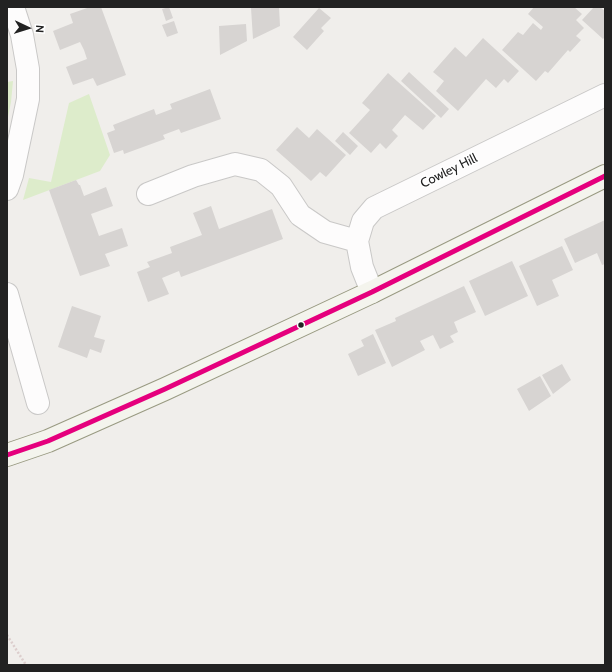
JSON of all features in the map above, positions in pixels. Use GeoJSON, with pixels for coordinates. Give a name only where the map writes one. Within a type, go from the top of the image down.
{"type":"FeatureCollection","features":[{"type":"Feature","properties":{"kind":"main road"},"geometry":{"type":"LineString","coordinates":[[7,455],[48,441],[158,392],[372,292],[605,176]]}},
{"type":"Feature","properties":{"kind":"street"},"geometry":{"type":"LineString","coordinates":[[7,189],[12,175],[28,99],[28,69],[22,35],[13,7]]}},
{"type":"Feature","properties":{"kind":"street","name":"Cowley Hill"},"geometry":{"type":"LineString","coordinates":[[372,292],[362,267],[357,241],[363,221],[374,208],[605,95]]}},
{"type":"Feature","properties":{"kind":"street"},"geometry":{"type":"LineString","coordinates":[[148,194],[193,176],[235,164],[261,170],[281,186],[300,215],[325,232],[357,241]]}},
{"type":"Feature","properties":{"kind":"street"},"geometry":{"type":"LineString","coordinates":[[7,294],[38,403]]}},
{"type":"Feature","properties":{"kind":"path"},"geometry":{"type":"LineString","coordinates":[[7,635],[26,665]]}},
{"type":"Feature","properties":{"kind":"green space"},"geometry":{"type":"Polygon","coordinates":[[[13,81],[11,102],[7,122],[7,82],[13,81]]]}},
{"type":"Feature","properties":{"kind":"green space"},"geometry":{"type":"Polygon","coordinates":[[[89,94],[110,155],[100,171],[23,200],[29,178],[51,182],[69,103],[89,94]]]}},
{"type":"Feature","properties":{"kind":"building"},"geometry":{"type":"Polygon","coordinates":[[[90,7],[101,7],[126,75],[97,86],[93,78],[73,85],[66,67],[87,59],[84,50],[80,42],[60,50],[53,31],[73,23],[70,14],[90,7]]]}},
{"type":"Feature","properties":{"kind":"building"},"geometry":{"type":"Polygon","coordinates":[[[169,7],[173,18],[166,21],[162,9],[169,7]]]}},
{"type":"Feature","properties":{"kind":"building"},"geometry":{"type":"Polygon","coordinates":[[[279,7],[280,26],[253,39],[251,8],[279,7]]]}},
{"type":"Feature","properties":{"kind":"building"},"geometry":{"type":"Polygon","coordinates":[[[534,7],[574,7],[582,14],[576,20],[584,28],[576,36],[581,40],[570,52],[568,50],[548,73],[545,71],[536,81],[502,50],[518,32],[523,35],[533,23],[541,30],[543,27],[528,14],[534,7]]]}},
{"type":"Feature","properties":{"kind":"building"},"geometry":{"type":"Polygon","coordinates":[[[594,7],[600,7],[605,11],[605,37],[603,39],[582,20],[594,7]]]}},
{"type":"Feature","properties":{"kind":"building"},"geometry":{"type":"Polygon","coordinates":[[[319,8],[331,18],[321,28],[324,31],[307,50],[293,37],[319,8]]]}},
{"type":"Feature","properties":{"kind":"building"},"geometry":{"type":"Polygon","coordinates":[[[174,21],[178,33],[167,37],[162,25],[174,21]]]}},
{"type":"Feature","properties":{"kind":"building"},"geometry":{"type":"Polygon","coordinates":[[[246,24],[247,41],[220,55],[219,26],[246,24]]]}},
{"type":"Feature","properties":{"kind":"building"},"geometry":{"type":"Polygon","coordinates":[[[483,38],[519,71],[508,83],[504,79],[496,88],[486,79],[458,111],[436,91],[444,81],[433,72],[455,47],[466,57],[483,38]]]}},
{"type":"Feature","properties":{"kind":"building"},"geometry":{"type":"Polygon","coordinates":[[[409,72],[449,109],[441,118],[401,81],[409,72]]]}},
{"type":"Feature","properties":{"kind":"building"},"geometry":{"type":"Polygon","coordinates":[[[388,73],[436,116],[423,130],[405,115],[392,130],[398,136],[386,149],[380,143],[371,153],[349,133],[370,110],[362,103],[388,73]]]}},
{"type":"Feature","properties":{"kind":"building"},"geometry":{"type":"Polygon","coordinates":[[[210,89],[221,119],[181,133],[179,129],[163,135],[165,139],[124,154],[123,150],[114,153],[107,133],[115,130],[113,125],[154,109],[156,115],[172,109],[170,104],[210,89]]]}},
{"type":"Feature","properties":{"kind":"building"},"geometry":{"type":"Polygon","coordinates":[[[297,127],[309,138],[317,129],[346,155],[326,177],[320,172],[311,181],[276,150],[297,127]]]}},
{"type":"Feature","properties":{"kind":"building"},"geometry":{"type":"Polygon","coordinates":[[[343,132],[358,146],[350,155],[335,141],[343,132]]]}},
{"type":"Feature","properties":{"kind":"building"},"geometry":{"type":"Polygon","coordinates":[[[76,180],[80,185],[84,196],[106,187],[113,206],[91,214],[99,236],[122,228],[128,246],[105,254],[110,266],[80,276],[49,190],[76,180]]]}},
{"type":"Feature","properties":{"kind":"building"},"geometry":{"type":"Polygon","coordinates":[[[211,206],[219,229],[272,209],[283,239],[181,277],[179,271],[162,278],[169,294],[148,302],[137,272],[150,267],[147,262],[172,253],[170,247],[202,235],[193,213],[211,206]]]}},
{"type":"Feature","properties":{"kind":"building"},"geometry":{"type":"Polygon","coordinates":[[[605,220],[605,264],[602,265],[597,253],[575,263],[564,239],[605,220]]]}},
{"type":"Feature","properties":{"kind":"building"},"geometry":{"type":"Polygon","coordinates":[[[562,246],[573,270],[552,280],[559,296],[537,306],[519,266],[562,246]]]}},
{"type":"Feature","properties":{"kind":"building"},"geometry":{"type":"Polygon","coordinates":[[[512,261],[528,296],[485,316],[469,281],[512,261]]]}},
{"type":"Feature","properties":{"kind":"building"},"geometry":{"type":"Polygon","coordinates":[[[464,286],[476,312],[454,322],[458,332],[450,336],[454,342],[440,349],[433,335],[420,341],[425,350],[392,367],[375,330],[396,321],[395,318],[464,286]]]}},
{"type":"Feature","properties":{"kind":"building"},"geometry":{"type":"Polygon","coordinates":[[[72,306],[101,316],[94,337],[105,340],[101,353],[90,349],[87,358],[58,347],[72,306]]]}},
{"type":"Feature","properties":{"kind":"building"},"geometry":{"type":"Polygon","coordinates":[[[373,334],[386,363],[358,376],[348,354],[364,346],[361,340],[373,334]]]}},
{"type":"Feature","properties":{"kind":"building"},"geometry":{"type":"Polygon","coordinates":[[[562,364],[571,380],[553,394],[542,375],[562,364]]]}},
{"type":"Feature","properties":{"kind":"building"},"geometry":{"type":"Polygon","coordinates":[[[540,376],[551,396],[529,411],[517,389],[540,376]]]}},
{"type":"Feature","properties":{"kind":"transit line"},"geometry":{"type":"LineString","coordinates":[[7,455],[48,441],[165,389],[372,292],[605,176]]}}]}
